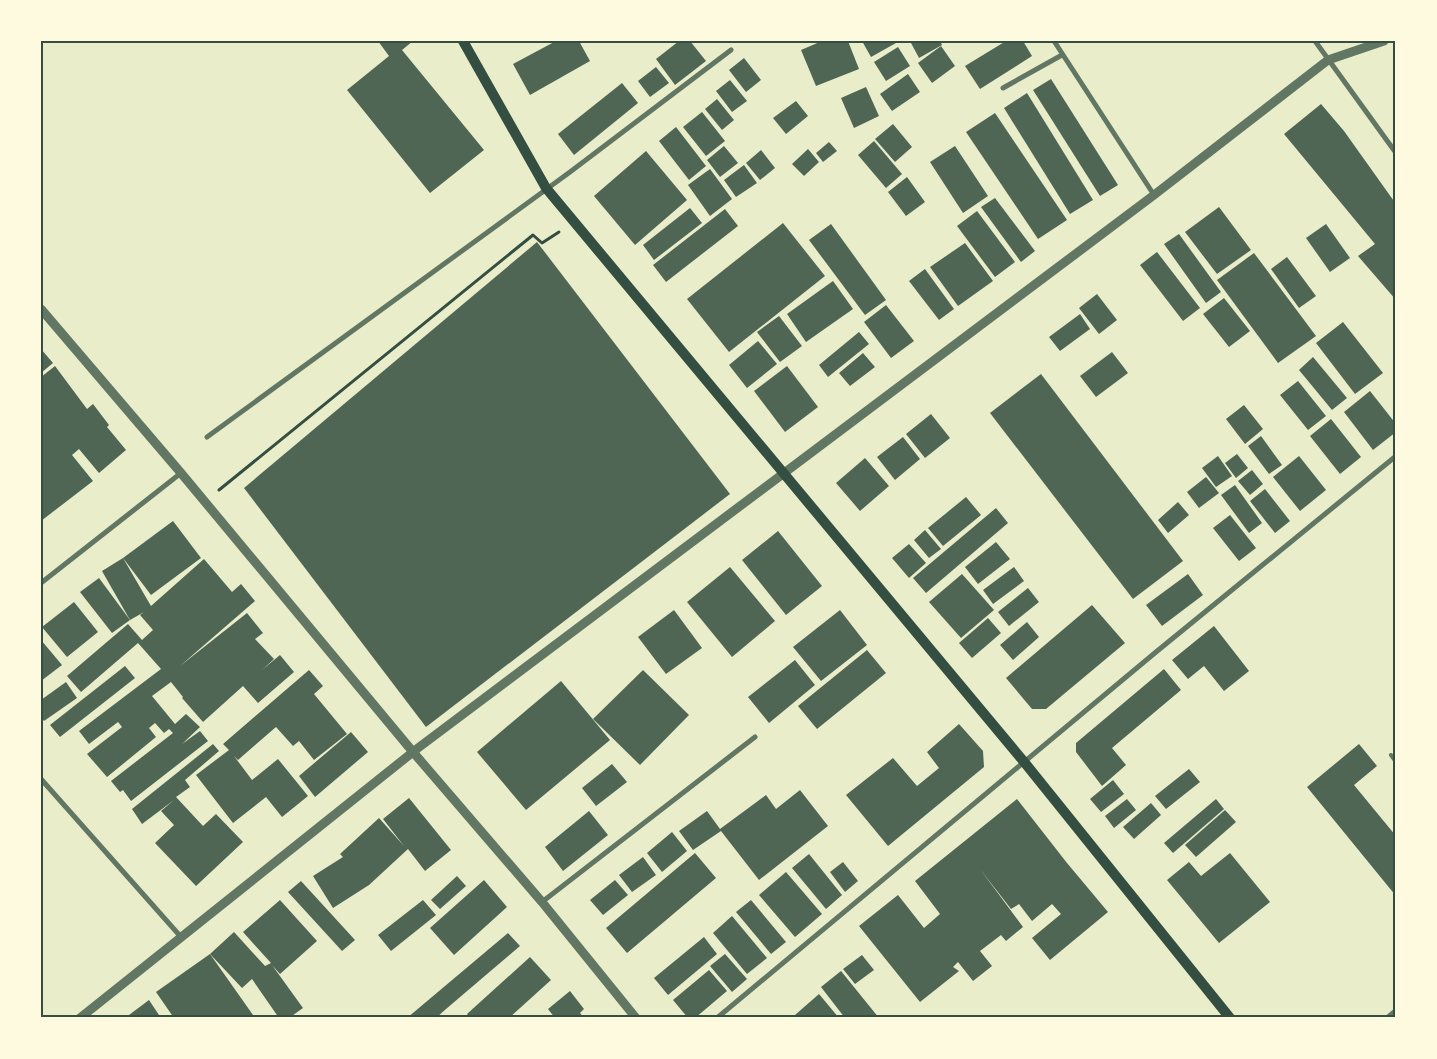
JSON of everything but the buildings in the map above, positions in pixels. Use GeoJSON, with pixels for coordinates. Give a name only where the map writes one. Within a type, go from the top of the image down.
{"type":"FeatureCollection","features":[{"type":"Feature","properties":{"kind":"main road"},"geometry":{"type":"LineString","coordinates":[[463,41],[546,188],[1025,763],[1230,1018]]}},
{"type":"Feature","properties":{"kind":"street"},"geometry":{"type":"LineString","coordinates":[[1054,41],[1154,195]]}},
{"type":"Feature","properties":{"kind":"street"},"geometry":{"type":"LineString","coordinates":[[1315,41],[1396,153]]}},
{"type":"Feature","properties":{"kind":"street"},"geometry":{"type":"LineString","coordinates":[[80,1018],[413,752],[1154,195],[1328,60],[1384,41]]}},
{"type":"Feature","properties":{"kind":"street"},"geometry":{"type":"LineString","coordinates":[[207,437],[731,50]]}},
{"type":"Feature","properties":{"kind":"street"},"geometry":{"type":"LineString","coordinates":[[1003,88],[1062,55]]}},
{"type":"Feature","properties":{"kind":"street"},"geometry":{"type":"LineString","coordinates":[[41,309],[181,473],[413,752],[542,902],[636,1018]]}},
{"type":"Feature","properties":{"kind":"street"},"geometry":{"type":"LineString","coordinates":[[717,1018],[1164,646],[1396,456]]}},
{"type":"Feature","properties":{"kind":"street"},"geometry":{"type":"LineString","coordinates":[[41,583],[181,473]]}},
{"type":"Feature","properties":{"kind":"street"},"geometry":{"type":"LineString","coordinates":[[542,902],[755,737]]}},
{"type":"Feature","properties":{"kind":"street"},"geometry":{"type":"LineString","coordinates":[[41,778],[181,936]]}},
{"type":"Feature","properties":{"kind":"street"},"geometry":{"type":"LineString","coordinates":[[1390,1018],[1396,1013]]}},
{"type":"Feature","properties":{"kind":"lane"},"geometry":{"type":"LineString","coordinates":[[1390,755],[1396,762]]}},
{"type":"Feature","properties":{"kind":"path"},"geometry":{"type":"LineString","coordinates":[[205,502],[533,235],[542,243],[574,222]]}}]}
